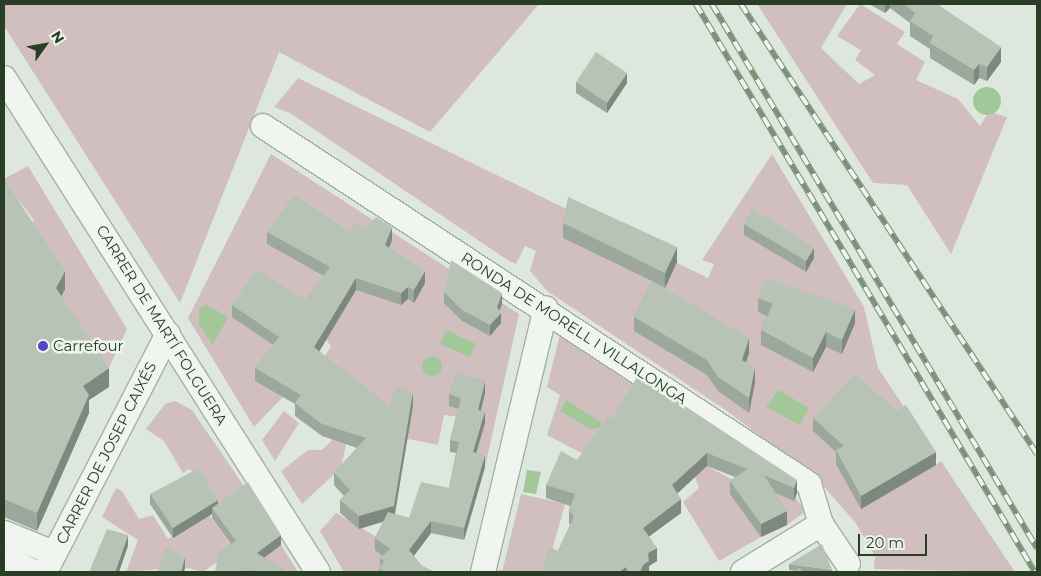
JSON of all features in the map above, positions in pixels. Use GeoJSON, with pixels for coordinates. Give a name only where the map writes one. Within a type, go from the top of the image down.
{"type":"FeatureCollection","features":[{"type":"Feature","properties":{"kind":"street","name":"CARRER DE MARTÍ FOLGUERA"},"geometry":{"type":"LineString","coordinates":[[4,78],[318,572]]}},
{"type":"Feature","properties":{"kind":"street","name":"RONDA DE MORELL I VILLALONGA"},"geometry":{"type":"LineString","coordinates":[[262,126],[546,308],[808,484],[822,524],[848,564]]}},
{"type":"Feature","properties":{"kind":"street"},"geometry":{"type":"LineString","coordinates":[[483,572],[546,308]]}},
{"type":"Feature","properties":{"kind":"street","name":"CARRER DE JOSEP CAIXÉS"},"geometry":{"type":"LineString","coordinates":[[49,563],[168,334]]}},
{"type":"Feature","properties":{"kind":"street"},"geometry":{"type":"LineString","coordinates":[[743,572],[822,524]]}},
{"type":"Feature","properties":{"kind":"street"},"geometry":{"type":"LineString","coordinates":[[4,533],[49,563]]}},
{"type":"Feature","properties":{"kind":"street"},"geometry":{"type":"LineString","coordinates":[[4,558],[34,572]]}},
{"type":"Feature","properties":{"kind":"shaded area"},"geometry":{"type":"Polygon","coordinates":[[[4,4],[539,4],[430,132],[279,52],[180,303],[4,26],[4,4]]]}},
{"type":"Feature","properties":{"kind":"shaded area"},"geometry":{"type":"Polygon","coordinates":[[[757,4],[847,4],[821,48],[859,84],[875,75],[855,60],[861,50],[837,36],[860,4],[905,32],[897,44],[925,62],[916,80],[958,99],[980,126],[986,116],[994,113],[1007,117],[951,254],[907,185],[873,183],[757,4]]]}},
{"type":"Feature","properties":{"kind":"shaded area"},"geometry":{"type":"Polygon","coordinates":[[[298,78],[708,278],[714,264],[702,260],[772,154],[864,307],[878,368],[928,443],[936,465],[941,461],[1015,572],[874,569],[875,556],[855,522],[818,480],[727,411],[547,291],[530,271],[536,251],[525,246],[516,264],[509,261],[290,113],[274,107],[298,78]]]}},
{"type":"Feature","properties":{"kind":"shaded area"},"geometry":{"type":"Polygon","coordinates":[[[987,87],[997,91],[1001,101],[997,111],[987,115],[977,111],[973,101],[977,91],[987,87]]]}},
{"type":"Feature","properties":{"kind":"shaded area"},"geometry":{"type":"Polygon","coordinates":[[[271,154],[519,314],[485,467],[457,460],[459,417],[444,415],[438,445],[409,439],[384,467],[390,416],[318,368],[331,346],[326,340],[342,314],[320,294],[256,380],[283,397],[254,427],[188,318],[271,154]]]}},
{"type":"Feature","properties":{"kind":"shaded area"},"geometry":{"type":"Polygon","coordinates":[[[28,166],[127,329],[106,374],[59,301],[29,225],[34,220],[17,198],[13,200],[4,179],[28,166]]]}},
{"type":"Feature","properties":{"kind":"shaded area"},"geometry":{"type":"Polygon","coordinates":[[[207,305],[228,317],[213,345],[199,325],[199,308],[207,305]]]}},
{"type":"Feature","properties":{"kind":"shaded area"},"geometry":{"type":"Polygon","coordinates":[[[446,330],[476,344],[470,357],[440,344],[446,330]]]}},
{"type":"Feature","properties":{"kind":"shaded area"},"geometry":{"type":"Polygon","coordinates":[[[561,330],[641,384],[585,455],[547,435],[560,395],[547,387],[561,330]]]}},
{"type":"Feature","properties":{"kind":"shaded area"},"geometry":{"type":"Polygon","coordinates":[[[432,356],[439,359],[442,366],[439,373],[432,376],[425,373],[422,366],[425,359],[432,356]]]}},
{"type":"Feature","properties":{"kind":"shaded area"},"geometry":{"type":"Polygon","coordinates":[[[778,390],[809,408],[800,425],[766,407],[778,390]]]}},
{"type":"Feature","properties":{"kind":"shaded area"},"geometry":{"type":"Polygon","coordinates":[[[566,400],[601,422],[602,427],[590,429],[560,411],[566,400]]]}},
{"type":"Feature","properties":{"kind":"shaded area"},"geometry":{"type":"Polygon","coordinates":[[[175,401],[192,410],[248,492],[219,513],[199,477],[189,469],[183,473],[164,441],[146,429],[165,404],[175,401]]]}},
{"type":"Feature","properties":{"kind":"shaded area"},"geometry":{"type":"Polygon","coordinates":[[[284,411],[299,423],[275,461],[262,440],[284,411]]]}},
{"type":"Feature","properties":{"kind":"shaded area"},"geometry":{"type":"Polygon","coordinates":[[[336,436],[346,444],[341,468],[302,504],[281,471],[308,450],[322,450],[336,436]]]}},
{"type":"Feature","properties":{"kind":"shaded area"},"geometry":{"type":"Polygon","coordinates":[[[707,466],[737,482],[731,494],[761,537],[719,561],[683,502],[699,488],[695,477],[707,466]]]}},
{"type":"Feature","properties":{"kind":"shaded area"},"geometry":{"type":"Polygon","coordinates":[[[527,470],[541,472],[536,494],[523,492],[527,470]]]}},
{"type":"Feature","properties":{"kind":"shaded area"},"geometry":{"type":"Polygon","coordinates":[[[775,473],[806,511],[787,525],[753,478],[775,473]]]}},
{"type":"Feature","properties":{"kind":"shaded area"},"geometry":{"type":"Polygon","coordinates":[[[116,488],[122,491],[139,519],[153,515],[168,539],[209,515],[235,550],[203,572],[184,567],[126,572],[138,540],[102,517],[116,488]]]}},
{"type":"Feature","properties":{"kind":"shaded area"},"geometry":{"type":"Polygon","coordinates":[[[521,494],[565,504],[546,572],[502,572],[521,494]]]}},
{"type":"Feature","properties":{"kind":"shaded area"},"geometry":{"type":"Polygon","coordinates":[[[336,513],[380,539],[386,558],[382,572],[344,572],[320,531],[336,513]]]}},
{"type":"Feature","properties":{"kind":"shaded area"},"geometry":{"type":"Polygon","coordinates":[[[281,545],[298,572],[248,572],[248,570],[281,545]]]}},
{"type":"Feature","properties":{"kind":"building"},"geometry":{"type":"Polygon","coordinates":[[[904,4],[937,4],[1001,47],[987,67],[979,64],[974,70],[930,43],[933,36],[910,21],[915,13],[904,4]]]}},
{"type":"Feature","properties":{"kind":"building"},"geometry":{"type":"Polygon","coordinates":[[[596,52],[627,73],[607,103],[576,82],[596,52]]]}},
{"type":"Feature","properties":{"kind":"building","name":"Carrefour"},"geometry":{"type":"Polygon","coordinates":[[[4,179],[65,271],[56,288],[109,368],[83,386],[89,395],[37,513],[4,499],[4,179]]]}},
{"type":"Feature","properties":{"kind":"building"},"geometry":{"type":"Polygon","coordinates":[[[294,195],[350,232],[355,223],[367,228],[376,217],[392,227],[385,245],[425,271],[414,290],[408,287],[401,293],[356,278],[314,347],[389,406],[396,387],[413,392],[394,506],[359,516],[340,500],[350,490],[334,473],[366,438],[322,424],[295,403],[301,395],[255,368],[279,337],[232,305],[256,269],[306,300],[330,267],[267,232],[294,195]]]}},
{"type":"Feature","properties":{"kind":"building"},"geometry":{"type":"Polygon","coordinates":[[[568,197],[677,247],[665,273],[563,223],[568,197]]]}},
{"type":"Feature","properties":{"kind":"building"},"geometry":{"type":"Polygon","coordinates":[[[752,208],[814,248],[806,261],[744,224],[752,208]]]}},
{"type":"Feature","properties":{"kind":"building"},"geometry":{"type":"Polygon","coordinates":[[[451,260],[502,293],[497,307],[501,313],[490,325],[462,310],[444,292],[451,260]]]}},
{"type":"Feature","properties":{"kind":"building"},"geometry":{"type":"Polygon","coordinates":[[[766,278],[855,309],[842,340],[826,332],[813,358],[761,330],[773,304],[758,298],[766,278]]]}},
{"type":"Feature","properties":{"kind":"building"},"geometry":{"type":"Polygon","coordinates":[[[652,281],[749,338],[742,360],[755,367],[749,398],[718,377],[707,360],[634,317],[652,281]]]}},
{"type":"Feature","properties":{"kind":"building"},"geometry":{"type":"Polygon","coordinates":[[[456,372],[485,381],[478,410],[485,411],[473,452],[485,455],[464,528],[431,521],[409,550],[422,566],[434,572],[384,572],[379,568],[384,562],[380,558],[390,549],[375,538],[388,512],[409,518],[421,482],[449,488],[459,442],[450,440],[461,398],[449,394],[456,372]]]}},
{"type":"Feature","properties":{"kind":"building"},"geometry":{"type":"Polygon","coordinates":[[[855,374],[897,411],[906,405],[936,452],[861,496],[836,450],[844,446],[813,418],[855,374]]]}},
{"type":"Feature","properties":{"kind":"building"},"geometry":{"type":"Polygon","coordinates":[[[638,375],[797,480],[794,488],[764,475],[787,511],[761,524],[730,481],[747,469],[707,453],[672,485],[681,499],[643,528],[657,548],[648,553],[649,561],[643,565],[640,572],[629,572],[626,567],[619,572],[541,572],[550,547],[558,551],[574,517],[569,510],[575,494],[546,485],[561,451],[577,460],[608,417],[612,420],[638,375]]]}},
{"type":"Feature","properties":{"kind":"building"},"geometry":{"type":"Polygon","coordinates":[[[199,468],[218,500],[173,528],[150,494],[199,468]]]}},
{"type":"Feature","properties":{"kind":"building"},"geometry":{"type":"Polygon","coordinates":[[[248,482],[281,535],[257,553],[286,572],[252,572],[248,570],[246,572],[215,572],[219,552],[236,541],[212,508],[248,482]]]}},
{"type":"Feature","properties":{"kind":"building"},"geometry":{"type":"Polygon","coordinates":[[[107,529],[128,535],[115,572],[89,572],[107,529]]]}},
{"type":"Feature","properties":{"kind":"building"},"geometry":{"type":"Polygon","coordinates":[[[822,544],[832,570],[789,564],[822,544]]]}},
{"type":"Feature","properties":{"kind":"building"},"geometry":{"type":"Polygon","coordinates":[[[166,547],[185,557],[181,572],[158,572],[166,547]]]}},
{"type":"Feature","properties":{"kind":"building"},"geometry":{"type":"Polygon","coordinates":[[[800,568],[803,572],[793,572],[800,568]]]}},
{"type":"Feature","properties":{"kind":"building"},"geometry":{"type":"Polygon","coordinates":[[[499,570],[514,572],[498,572],[499,570]]]}},
{"type":"Feature","properties":{"kind":"railway"},"geometry":{"type":"LineString","coordinates":[[696,4],[1035,572]]}},
{"type":"Feature","properties":{"kind":"railway"},"geometry":{"type":"LineString","coordinates":[[712,4],[1037,548]]}},
{"type":"Feature","properties":{"kind":"railway"},"geometry":{"type":"LineString","coordinates":[[741,4],[1037,454]]}},
{"type":"Feature","properties":{"kind":"place","name":"Carrefour"},"geometry":{"type":"Point","coordinates":[43,346]}}]}
